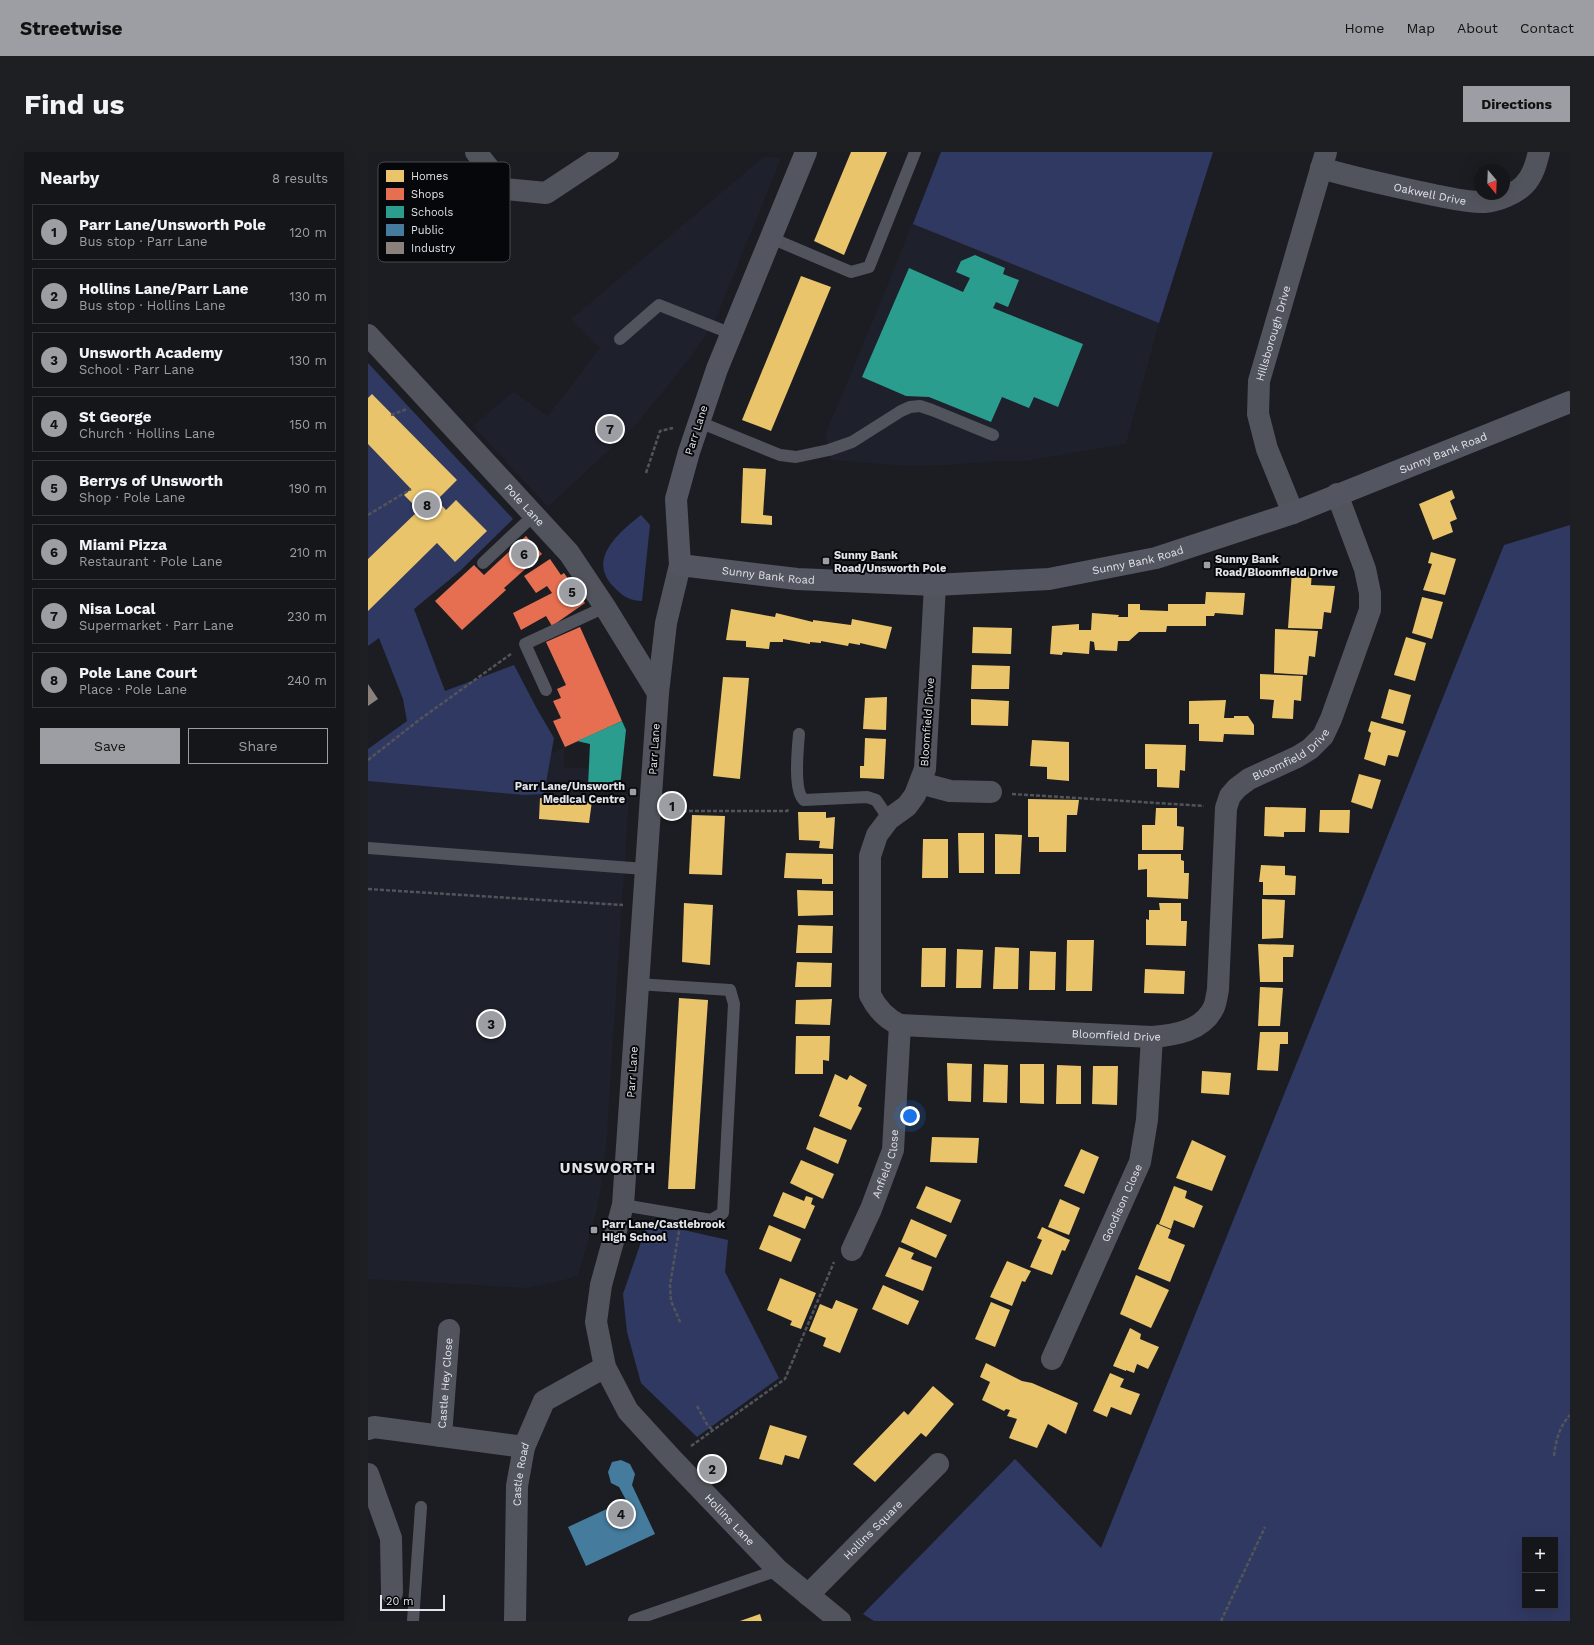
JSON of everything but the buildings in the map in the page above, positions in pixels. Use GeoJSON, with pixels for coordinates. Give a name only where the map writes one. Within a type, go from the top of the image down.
{"type":"FeatureCollection","features":[{"type":"Feature","properties":{"kind":"street"},"geometry":{"type":"LineString","coordinates":[[476,152],[484,162]]}},
{"type":"Feature","properties":{"kind":"street"},"geometry":{"type":"LineString","coordinates":[[510,189],[546,193],[608,152]]}},
{"type":"Feature","properties":{"kind":"street","name":"Parr Lane"},"geometry":{"type":"LineString","coordinates":[[605,1367],[596,1322],[601,1285],[623,1205],[658,693],[666,623],[680,565],[676,499],[699,422],[717,369],[806,152]]}},
{"type":"Feature","properties":{"kind":"street","name":"Oakwell Drive"},"geometry":{"type":"LineString","coordinates":[[1323,160],[1375,183],[1468,201],[1486,202],[1512,194],[1524,185],[1532,174],[1539,152]]}},
{"type":"Feature","properties":{"kind":"street","name":"Hillsborough Drive"},"geometry":{"type":"LineString","coordinates":[[1293,513],[1267,449],[1258,414],[1259,381],[1323,160]]}},
{"type":"Feature","properties":{"kind":"street","name":"Pole Lane"},"geometry":{"type":"LineString","coordinates":[[368,335],[568,553],[605,607],[658,693]]}},
{"type":"Feature","properties":{"kind":"street","name":"Sunny Bank Road"},"geometry":{"type":"LineString","coordinates":[[680,565],[797,578],[935,585],[1049,579],[1156,558],[1293,513],[1337,494],[1570,402]]}},
{"type":"Feature","properties":{"kind":"street","name":"Bloomfield Drive"},"geometry":{"type":"LineString","coordinates":[[935,585],[925,769],[915,796],[906,806],[889,819],[877,835],[870,856],[870,995],[875,1006],[892,1022],[900,1026],[1152,1037],[1175,1034],[1196,1027],[1210,1016],[1215,1006],[1218,989],[1226,808],[1228,802],[1237,788],[1297,757],[1310,749],[1323,736],[1331,719],[1370,610],[1370,593],[1365,569],[1337,494]]}},
{"type":"Feature","properties":{"kind":"street"},"geometry":{"type":"LineString","coordinates":[[920,783],[950,791],[991,792]]}},
{"type":"Feature","properties":{"kind":"street","name":"Anfield Close"},"geometry":{"type":"LineString","coordinates":[[852,1250],[871,1209],[892,1150],[900,1026]]}},
{"type":"Feature","properties":{"kind":"street","name":"Goodison Close"},"geometry":{"type":"LineString","coordinates":[[1052,1359],[1140,1162],[1147,1120],[1152,1037]]}},
{"type":"Feature","properties":{"kind":"street","name":"Castle Hey Close"},"geometry":{"type":"LineString","coordinates":[[441,1436],[449,1330]]}},
{"type":"Feature","properties":{"kind":"street","name":"Castle Road"},"geometry":{"type":"LineString","coordinates":[[516,1621],[517,1486],[524,1447],[544,1402],[605,1367]]}},
{"type":"Feature","properties":{"kind":"street","name":"Hollins Lane"},"geometry":{"type":"LineString","coordinates":[[605,1367],[628,1411],[671,1458],[778,1570],[840,1621]]}},
{"type":"Feature","properties":{"kind":"street","name":"Castle Hey Close"},"geometry":{"type":"LineString","coordinates":[[368,1429],[374,1427],[524,1447]]}},
{"type":"Feature","properties":{"kind":"street","name":"Hollins Square"},"geometry":{"type":"LineString","coordinates":[[808,1595],[938,1464]]}},
{"type":"Feature","properties":{"kind":"street"},"geometry":{"type":"LineString","coordinates":[[368,1474],[392,1538],[392,1593]]}},
{"type":"Feature","properties":{"kind":"lane"},"geometry":{"type":"LineString","coordinates":[[771,238],[851,272],[869,267],[915,152]]}},
{"type":"Feature","properties":{"kind":"lane"},"geometry":{"type":"LineString","coordinates":[[620,339],[659,305],[732,334]]}},
{"type":"Feature","properties":{"kind":"lane"},"geometry":{"type":"LineString","coordinates":[[699,422],[780,455],[796,457],[829,450],[852,442],[901,411],[910,407],[920,406],[932,410],[993,435]]}},
{"type":"Feature","properties":{"kind":"lane"},"geometry":{"type":"LineString","coordinates":[[483,563],[534,515]]}},
{"type":"Feature","properties":{"kind":"lane"},"geometry":{"type":"LineString","coordinates":[[546,690],[525,644],[605,607]]}},
{"type":"Feature","properties":{"kind":"lane"},"geometry":{"type":"LineString","coordinates":[[799,734],[798,784],[801,798],[804,800],[867,797],[876,800],[889,819]]}},
{"type":"Feature","properties":{"kind":"lane"},"geometry":{"type":"LineString","coordinates":[[368,848],[645,868]]}},
{"type":"Feature","properties":{"kind":"lane"},"geometry":{"type":"LineString","coordinates":[[623,1205],[712,1220],[723,1213],[734,1004],[730,990],[637,984]]}},
{"type":"Feature","properties":{"kind":"lane"},"geometry":{"type":"LineString","coordinates":[[413,1621],[421,1507]]}},
{"type":"Feature","properties":{"kind":"lane"},"geometry":{"type":"LineString","coordinates":[[634,1620],[778,1570]]}},
{"type":"Feature","properties":{"kind":"path"},"geometry":{"type":"LineString","coordinates":[[391,415],[410,408]]}},
{"type":"Feature","properties":{"kind":"path"},"geometry":{"type":"LineString","coordinates":[[646,473],[660,431],[699,422]]}},
{"type":"Feature","properties":{"kind":"path"},"geometry":{"type":"LineString","coordinates":[[368,515],[411,489]]}},
{"type":"Feature","properties":{"kind":"path"},"geometry":{"type":"LineString","coordinates":[[368,760],[419,720],[525,644]]}},
{"type":"Feature","properties":{"kind":"path"},"geometry":{"type":"LineString","coordinates":[[991,792],[1179,803]]}},
{"type":"Feature","properties":{"kind":"path"},"geometry":{"type":"LineString","coordinates":[[649,811],[787,811],[801,798]]}},
{"type":"Feature","properties":{"kind":"path"},"geometry":{"type":"LineString","coordinates":[[368,889],[643,906]]}},
{"type":"Feature","properties":{"kind":"path"},"geometry":{"type":"LineString","coordinates":[[681,1215],[670,1285],[671,1301],[681,1324]]}},
{"type":"Feature","properties":{"kind":"path"},"geometry":{"type":"LineString","coordinates":[[671,1458],[702,1439],[785,1379],[838,1252],[852,1250]]}},
{"type":"Feature","properties":{"kind":"path"},"geometry":{"type":"LineString","coordinates":[[697,1406],[708,1426],[713,1430]]}},
{"type":"Feature","properties":{"kind":"path"},"geometry":{"type":"LineString","coordinates":[[1554,1456],[1556,1440],[1561,1427],[1570,1415]]}},
{"type":"Feature","properties":{"kind":"path"},"geometry":{"type":"LineString","coordinates":[[1221,1621],[1265,1527]]}},
{"type":"Feature","properties":{"kind":"shaded area"},"geometry":{"type":"Polygon","coordinates":[[[941,152],[1213,152],[1159,323],[1126,444],[1026,461],[996,461],[949,465],[908,466],[831,460],[826,435],[827,430],[941,152]]]}},
{"type":"Feature","properties":{"kind":"shaded area"},"geometry":{"type":"Polygon","coordinates":[[[941,152],[1213,152],[1159,323],[913,224],[941,152]]]}},
{"type":"Feature","properties":{"kind":"shaded area"},"geometry":{"type":"Polygon","coordinates":[[[765,156],[781,158],[715,321],[690,358],[635,426],[548,507],[473,426],[513,392],[548,416],[600,348],[571,319],[765,156]]]}},
{"type":"Feature","properties":{"kind":"shaded area"},"geometry":{"type":"Polygon","coordinates":[[[368,363],[513,519],[460,571],[414,609],[445,691],[514,665],[554,738],[544,794],[524,795],[368,781],[368,749],[407,721],[403,699],[379,638],[368,646],[368,363]]]}},
{"type":"Feature","properties":{"kind":"shaded area"},"geometry":{"type":"Polygon","coordinates":[[[641,515],[650,525],[642,601],[638,601],[626,597],[613,586],[606,576],[603,565],[609,546],[624,529],[641,515]]]}},
{"type":"Feature","properties":{"kind":"shaded area"},"geometry":{"type":"Polygon","coordinates":[[[1570,525],[1570,1621],[874,1621],[863,1614],[1015,1459],[1101,1548],[1504,545],[1570,525]]]}},
{"type":"Feature","properties":{"kind":"shaded area"},"geometry":{"type":"Polygon","coordinates":[[[565,747],[564,767],[592,769],[590,796],[629,796],[603,1176],[596,1213],[578,1275],[564,1280],[526,1288],[368,1279],[368,776],[538,760],[565,747]]]}},
{"type":"Feature","properties":{"kind":"shaded area"},"geometry":{"type":"Polygon","coordinates":[[[648,1222],[728,1240],[725,1272],[779,1378],[697,1437],[641,1383],[627,1332],[623,1294],[648,1222]]]}},
{"type":"Feature","properties":{"kind":"place","name":"Nisa Local"},"geometry":{"type":"Point","coordinates":[610,429]}},
{"type":"Feature","properties":{"kind":"place","name":"Pole Lane Court"},"geometry":{"type":"Point","coordinates":[427,505]}},
{"type":"Feature","properties":{"kind":"place","name":"Miami Pizza"},"geometry":{"type":"Point","coordinates":[524,554]}},
{"type":"Feature","properties":{"kind":"place","name":"Sunny Bank Road/Unsworth Pole"},"geometry":{"type":"Point","coordinates":[826,561]}},
{"type":"Feature","properties":{"kind":"place","name":"Sunny Bank Road/Bloomfield Drive"},"geometry":{"type":"Point","coordinates":[1207,565]}},
{"type":"Feature","properties":{"kind":"place","name":"Berrys of Unsworth"},"geometry":{"type":"Point","coordinates":[572,592]}},
{"type":"Feature","properties":{"kind":"place","name":"Parr Lane/Unsworth Medical Centre"},"geometry":{"type":"Point","coordinates":[633,792]}},
{"type":"Feature","properties":{"kind":"place","name":"Parr Lane/Unsworth Pole"},"geometry":{"type":"Point","coordinates":[672,806]}},
{"type":"Feature","properties":{"kind":"place","name":"Unsworth Academy"},"geometry":{"type":"Point","coordinates":[491,1024]}},
{"type":"Feature","properties":{"kind":"place","name":"Parr Lane/Castlebrook High School"},"geometry":{"type":"Point","coordinates":[594,1230]}},
{"type":"Feature","properties":{"kind":"place","name":"Hollins Lane/Parr Lane"},"geometry":{"type":"Point","coordinates":[712,1469]}},
{"type":"Feature","properties":{"kind":"place","name":"St George"},"geometry":{"type":"Point","coordinates":[621,1514]}},
{"type":"Feature","properties":{"kind":"district","name":"UNSWORTH"},"geometry":{"type":"Point","coordinates":[608,1168]}}]}
